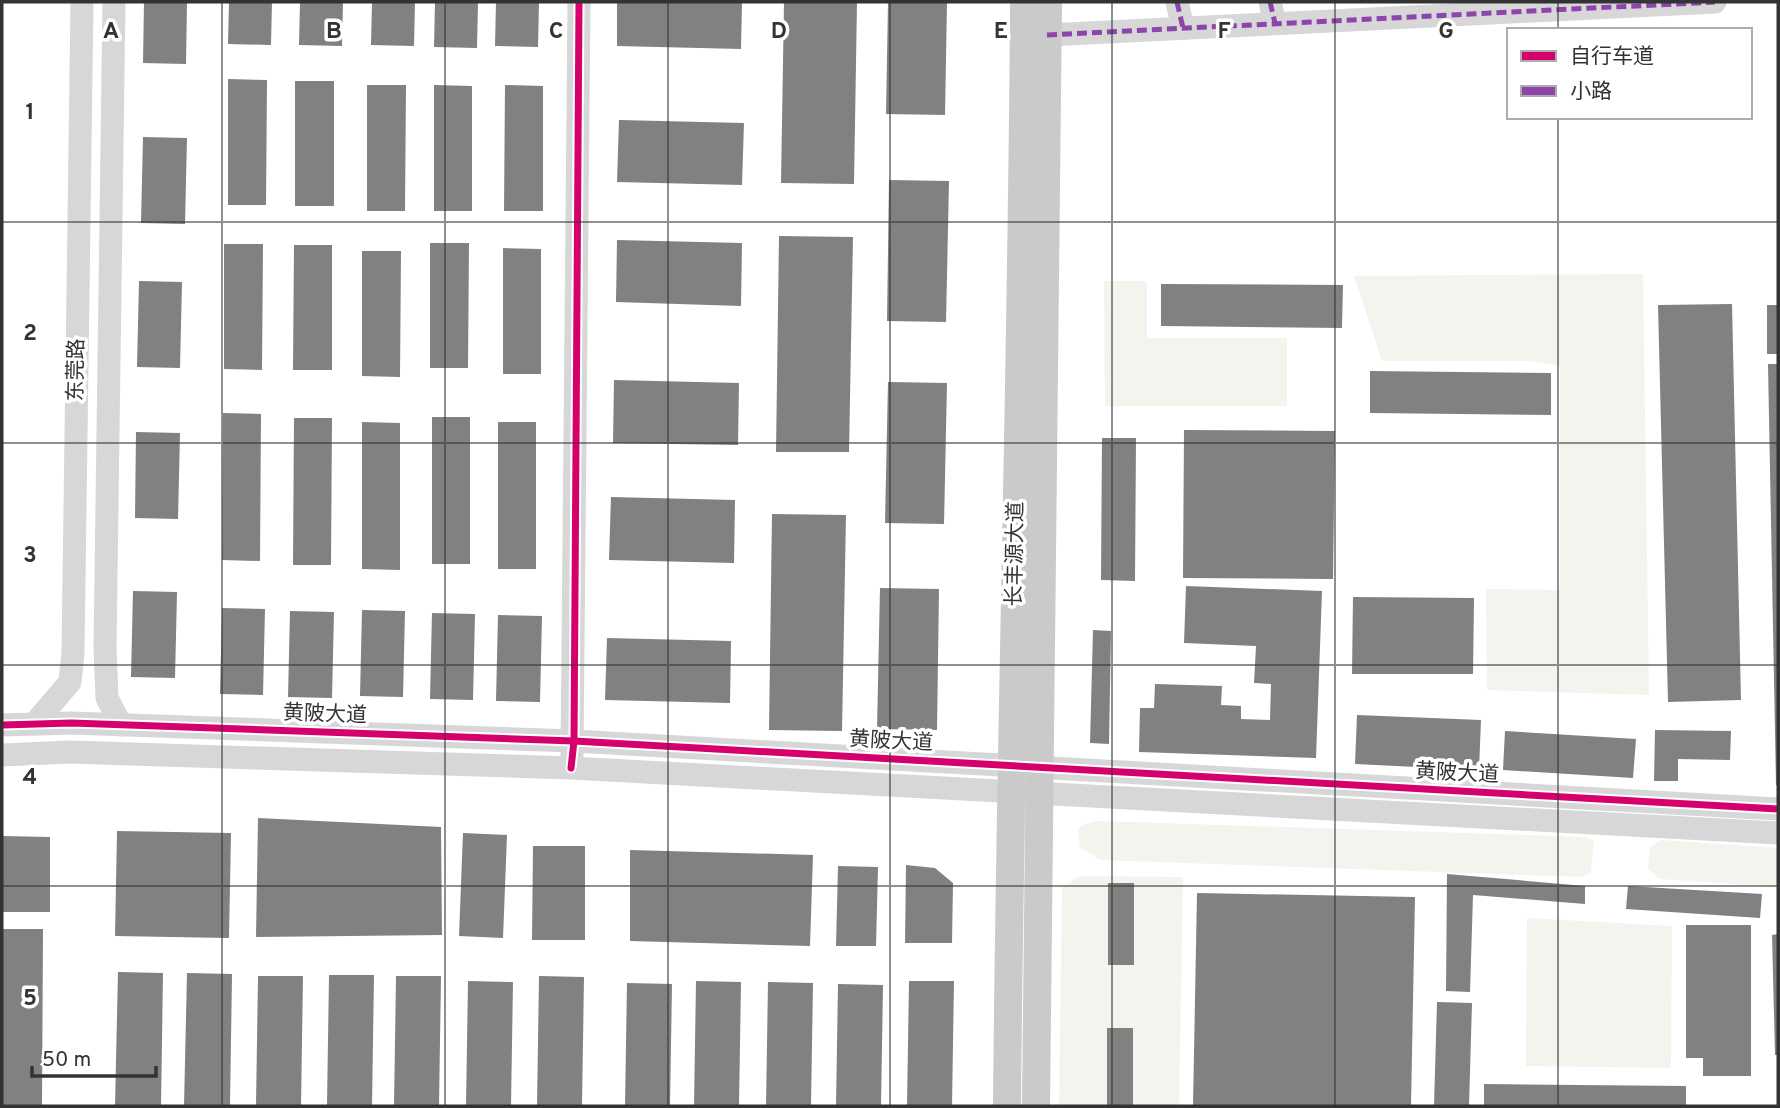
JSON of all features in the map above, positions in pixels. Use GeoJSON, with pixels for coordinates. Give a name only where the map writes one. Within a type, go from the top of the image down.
{"type":"FeatureCollection","features":[{"type":"Feature","properties":{"kind":"main road","name":"长丰源大道"},"geometry":{"type":"LineString","coordinates":[[1024,2],[1022,244],[1025,780],[1036,1106]]}},
{"type":"Feature","properties":{"kind":"main road","name":"长丰源大道"},"geometry":{"type":"LineString","coordinates":[[1007,1106],[1025,780],[1048,2]]}},
{"type":"Feature","properties":{"kind":"street","name":"东莞路"},"geometry":{"type":"LineString","coordinates":[[34,724],[70,682],[73,653],[82,2]]}},
{"type":"Feature","properties":{"kind":"street","name":"东莞路"},"geometry":{"type":"LineString","coordinates":[[114,2],[105,648],[107,698],[121,724]]}},
{"type":"Feature","properties":{"kind":"street"},"geometry":{"type":"LineString","coordinates":[[571,768],[579,2]]}},
{"type":"Feature","properties":{"kind":"street"},"geometry":{"type":"LineString","coordinates":[[1177,2],[1183,28]]}},
{"type":"Feature","properties":{"kind":"street"},"geometry":{"type":"LineString","coordinates":[[1047,35],[1183,28],[1272,13],[1715,2]]}},
{"type":"Feature","properties":{"kind":"street","name":"黄陂大道"},"geometry":{"type":"LineString","coordinates":[[2,725],[121,724],[573,741],[1025,780],[1778,833]]}},
{"type":"Feature","properties":{"kind":"street","name":"黄陂大道"},"geometry":{"type":"LineString","coordinates":[[2,755],[71,752],[1025,780],[1778,809]]}},
{"type":"Feature","properties":{"kind":"shaded area"},"geometry":{"type":"Polygon","coordinates":[[[1643,274],[1649,695],[1487,690],[1486,589],[1560,590],[1560,366],[1531,361],[1382,361],[1354,276],[1643,274]]]}},
{"type":"Feature","properties":{"kind":"shaded area"},"geometry":{"type":"Polygon","coordinates":[[[1104,281],[1147,281],[1147,338],[1287,338],[1287,406],[1105,406],[1104,281]]]}},
{"type":"Feature","properties":{"kind":"shaded area"},"geometry":{"type":"Polygon","coordinates":[[[1099,821],[1586,837],[1594,841],[1591,872],[1581,877],[1100,860],[1080,847],[1078,830],[1082,825],[1099,821]]]}},
{"type":"Feature","properties":{"kind":"shaded area"},"geometry":{"type":"Polygon","coordinates":[[[1661,840],[1778,848],[1778,887],[1659,879],[1648,869],[1650,848],[1661,840]]]}},
{"type":"Feature","properties":{"kind":"shaded area"},"geometry":{"type":"Polygon","coordinates":[[[1080,876],[1183,877],[1179,1106],[1059,1106],[1062,887],[1080,876]]]}},
{"type":"Feature","properties":{"kind":"shaded area"},"geometry":{"type":"Polygon","coordinates":[[[1527,918],[1672,926],[1671,1068],[1526,1066],[1527,918]]]}},
{"type":"Feature","properties":{"kind":"building"},"geometry":{"type":"Polygon","coordinates":[[[144,2],[187,2],[186,64],[143,63],[144,2]]]}},
{"type":"Feature","properties":{"kind":"building"},"geometry":{"type":"Polygon","coordinates":[[[229,2],[272,2],[271,45],[228,44],[229,2]]]}},
{"type":"Feature","properties":{"kind":"building"},"geometry":{"type":"Polygon","coordinates":[[[300,2],[343,2],[342,46],[299,45],[300,2]]]}},
{"type":"Feature","properties":{"kind":"building"},"geometry":{"type":"Polygon","coordinates":[[[372,2],[415,2],[414,46],[371,45],[372,2]]]}},
{"type":"Feature","properties":{"kind":"building"},"geometry":{"type":"Polygon","coordinates":[[[435,2],[478,2],[477,48],[434,47],[435,2]]]}},
{"type":"Feature","properties":{"kind":"building"},"geometry":{"type":"Polygon","coordinates":[[[496,2],[539,2],[538,47],[495,46],[496,2]]]}},
{"type":"Feature","properties":{"kind":"building"},"geometry":{"type":"Polygon","coordinates":[[[617,2],[742,2],[741,49],[617,46],[617,2]]]}},
{"type":"Feature","properties":{"kind":"building"},"geometry":{"type":"Polygon","coordinates":[[[784,2],[857,2],[854,184],[781,183],[784,2]]]}},
{"type":"Feature","properties":{"kind":"building"},"geometry":{"type":"Polygon","coordinates":[[[888,2],[947,2],[945,115],[886,114],[888,2]]]}},
{"type":"Feature","properties":{"kind":"building"},"geometry":{"type":"Polygon","coordinates":[[[228,79],[267,80],[266,205],[228,205],[228,79]]]}},
{"type":"Feature","properties":{"kind":"building"},"geometry":{"type":"Polygon","coordinates":[[[295,81],[334,81],[334,206],[295,206],[295,81]]]}},
{"type":"Feature","properties":{"kind":"building"},"geometry":{"type":"Polygon","coordinates":[[[367,85],[406,85],[405,211],[367,211],[367,85]]]}},
{"type":"Feature","properties":{"kind":"building"},"geometry":{"type":"Polygon","coordinates":[[[434,85],[472,86],[472,211],[434,211],[434,85]]]}},
{"type":"Feature","properties":{"kind":"building"},"geometry":{"type":"Polygon","coordinates":[[[505,85],[543,86],[543,211],[504,211],[505,85]]]}},
{"type":"Feature","properties":{"kind":"building"},"geometry":{"type":"Polygon","coordinates":[[[619,120],[744,123],[742,185],[617,182],[619,120]]]}},
{"type":"Feature","properties":{"kind":"building"},"geometry":{"type":"Polygon","coordinates":[[[143,137],[187,138],[185,224],[141,223],[143,137]]]}},
{"type":"Feature","properties":{"kind":"building"},"geometry":{"type":"Polygon","coordinates":[[[889,180],[949,181],[946,322],[887,321],[889,180]]]}},
{"type":"Feature","properties":{"kind":"building"},"geometry":{"type":"Polygon","coordinates":[[[779,236],[853,237],[849,452],[776,452],[779,236]]]}},
{"type":"Feature","properties":{"kind":"building"},"geometry":{"type":"Polygon","coordinates":[[[617,240],[742,243],[741,306],[616,302],[617,240]]]}},
{"type":"Feature","properties":{"kind":"building"},"geometry":{"type":"Polygon","coordinates":[[[430,243],[469,243],[468,368],[430,368],[430,243]]]}},
{"type":"Feature","properties":{"kind":"building"},"geometry":{"type":"Polygon","coordinates":[[[224,244],[263,244],[262,370],[224,369],[224,244]]]}},
{"type":"Feature","properties":{"kind":"building"},"geometry":{"type":"Polygon","coordinates":[[[294,245],[332,245],[332,370],[293,370],[294,245]]]}},
{"type":"Feature","properties":{"kind":"building"},"geometry":{"type":"Polygon","coordinates":[[[503,248],[541,249],[541,374],[503,374],[503,248]]]}},
{"type":"Feature","properties":{"kind":"building"},"geometry":{"type":"Polygon","coordinates":[[[362,251],[401,251],[400,377],[362,376],[362,251]]]}},
{"type":"Feature","properties":{"kind":"building"},"geometry":{"type":"Polygon","coordinates":[[[139,281],[182,282],[180,368],[137,367],[139,281]]]}},
{"type":"Feature","properties":{"kind":"building"},"geometry":{"type":"Polygon","coordinates":[[[1161,284],[1343,285],[1342,328],[1161,326],[1161,284]]]}},
{"type":"Feature","properties":{"kind":"building"},"geometry":{"type":"Polygon","coordinates":[[[1732,304],[1741,700],[1668,702],[1658,305],[1732,304]]]}},
{"type":"Feature","properties":{"kind":"building"},"geometry":{"type":"Polygon","coordinates":[[[1767,305],[1778,305],[1778,354],[1767,354],[1767,305]]]}},
{"type":"Feature","properties":{"kind":"building"},"geometry":{"type":"Polygon","coordinates":[[[1768,364],[1778,364],[1778,785],[1776,785],[1768,364]]]}},
{"type":"Feature","properties":{"kind":"building"},"geometry":{"type":"Polygon","coordinates":[[[1370,371],[1551,373],[1551,415],[1370,413],[1370,371]]]}},
{"type":"Feature","properties":{"kind":"building"},"geometry":{"type":"Polygon","coordinates":[[[614,380],[739,383],[738,445],[613,443],[614,380]]]}},
{"type":"Feature","properties":{"kind":"building"},"geometry":{"type":"Polygon","coordinates":[[[888,382],[947,383],[944,524],[885,523],[888,382]]]}},
{"type":"Feature","properties":{"kind":"building"},"geometry":{"type":"Polygon","coordinates":[[[223,413],[261,414],[260,561],[222,560],[223,413]]]}},
{"type":"Feature","properties":{"kind":"building"},"geometry":{"type":"Polygon","coordinates":[[[432,417],[470,417],[470,564],[432,564],[432,417]]]}},
{"type":"Feature","properties":{"kind":"building"},"geometry":{"type":"Polygon","coordinates":[[[294,418],[332,418],[331,565],[293,565],[294,418]]]}},
{"type":"Feature","properties":{"kind":"building"},"geometry":{"type":"Polygon","coordinates":[[[362,422],[400,423],[400,570],[362,569],[362,422]]]}},
{"type":"Feature","properties":{"kind":"building"},"geometry":{"type":"Polygon","coordinates":[[[498,422],[536,422],[536,569],[498,569],[498,422]]]}},
{"type":"Feature","properties":{"kind":"building"},"geometry":{"type":"Polygon","coordinates":[[[1184,430],[1335,431],[1333,579],[1183,578],[1184,430]]]}},
{"type":"Feature","properties":{"kind":"building"},"geometry":{"type":"Polygon","coordinates":[[[136,432],[180,433],[178,519],[135,518],[136,432]]]}},
{"type":"Feature","properties":{"kind":"building"},"geometry":{"type":"Polygon","coordinates":[[[1102,438],[1136,438],[1135,581],[1101,580],[1102,438]]]}},
{"type":"Feature","properties":{"kind":"building"},"geometry":{"type":"Polygon","coordinates":[[[611,497],[735,500],[734,563],[609,560],[611,497]]]}},
{"type":"Feature","properties":{"kind":"building"},"geometry":{"type":"Polygon","coordinates":[[[772,514],[846,515],[842,731],[769,730],[772,514]]]}},
{"type":"Feature","properties":{"kind":"building"},"geometry":{"type":"Polygon","coordinates":[[[1186,586],[1322,591],[1316,758],[1139,752],[1140,708],[1154,708],[1155,684],[1222,686],[1221,705],[1241,706],[1241,719],[1270,720],[1271,684],[1254,683],[1256,646],[1184,643],[1186,586]]]}},
{"type":"Feature","properties":{"kind":"building"},"geometry":{"type":"Polygon","coordinates":[[[880,588],[939,589],[937,730],[877,729],[880,588]]]}},
{"type":"Feature","properties":{"kind":"building"},"geometry":{"type":"Polygon","coordinates":[[[133,591],[177,592],[175,678],[131,677],[133,591]]]}},
{"type":"Feature","properties":{"kind":"building"},"geometry":{"type":"Polygon","coordinates":[[[1353,597],[1474,598],[1473,674],[1352,674],[1353,597]]]}},
{"type":"Feature","properties":{"kind":"building"},"geometry":{"type":"Polygon","coordinates":[[[222,608],[265,609],[263,695],[220,694],[222,608]]]}},
{"type":"Feature","properties":{"kind":"building"},"geometry":{"type":"Polygon","coordinates":[[[362,610],[405,611],[403,697],[360,696],[362,610]]]}},
{"type":"Feature","properties":{"kind":"building"},"geometry":{"type":"Polygon","coordinates":[[[290,611],[334,612],[332,698],[288,697],[290,611]]]}},
{"type":"Feature","properties":{"kind":"building"},"geometry":{"type":"Polygon","coordinates":[[[432,613],[475,614],[473,700],[430,699],[432,613]]]}},
{"type":"Feature","properties":{"kind":"building"},"geometry":{"type":"Polygon","coordinates":[[[498,615],[542,616],[540,702],[496,701],[498,615]]]}},
{"type":"Feature","properties":{"kind":"building"},"geometry":{"type":"Polygon","coordinates":[[[1093,630],[1111,631],[1109,744],[1090,743],[1093,630]]]}},
{"type":"Feature","properties":{"kind":"building"},"geometry":{"type":"Polygon","coordinates":[[[607,638],[731,641],[730,703],[605,700],[607,638]]]}},
{"type":"Feature","properties":{"kind":"building"},"geometry":{"type":"Polygon","coordinates":[[[1357,715],[1481,720],[1479,770],[1355,764],[1357,715]]]}},
{"type":"Feature","properties":{"kind":"building"},"geometry":{"type":"Polygon","coordinates":[[[1655,730],[1731,731],[1730,760],[1678,759],[1678,781],[1654,781],[1655,730]]]}},
{"type":"Feature","properties":{"kind":"building"},"geometry":{"type":"Polygon","coordinates":[[[1505,731],[1636,739],[1633,778],[1503,770],[1505,731]]]}},
{"type":"Feature","properties":{"kind":"building"},"geometry":{"type":"Polygon","coordinates":[[[258,818],[441,827],[442,935],[256,937],[258,818]]]}},
{"type":"Feature","properties":{"kind":"building"},"geometry":{"type":"Polygon","coordinates":[[[117,831],[231,833],[229,938],[115,936],[117,831]]]}},
{"type":"Feature","properties":{"kind":"building"},"geometry":{"type":"Polygon","coordinates":[[[463,833],[507,835],[503,938],[459,936],[463,833]]]}},
{"type":"Feature","properties":{"kind":"building"},"geometry":{"type":"Polygon","coordinates":[[[2,836],[50,837],[50,912],[2,912],[2,836]]]}},
{"type":"Feature","properties":{"kind":"building"},"geometry":{"type":"Polygon","coordinates":[[[533,846],[585,846],[585,940],[532,940],[533,846]]]}},
{"type":"Feature","properties":{"kind":"building"},"geometry":{"type":"Polygon","coordinates":[[[630,850],[813,855],[810,946],[630,941],[630,850]]]}},
{"type":"Feature","properties":{"kind":"building"},"geometry":{"type":"Polygon","coordinates":[[[906,865],[935,868],[953,883],[952,943],[905,943],[906,865]]]}},
{"type":"Feature","properties":{"kind":"building"},"geometry":{"type":"Polygon","coordinates":[[[838,866],[878,867],[876,946],[836,946],[838,866]]]}},
{"type":"Feature","properties":{"kind":"building"},"geometry":{"type":"Polygon","coordinates":[[[1447,874],[1585,886],[1585,904],[1473,895],[1470,992],[1446,991],[1447,874]]]}},
{"type":"Feature","properties":{"kind":"building"},"geometry":{"type":"Polygon","coordinates":[[[1108,883],[1134,883],[1134,965],[1108,965],[1108,883]]]}},
{"type":"Feature","properties":{"kind":"building"},"geometry":{"type":"Polygon","coordinates":[[[1628,886],[1762,894],[1760,918],[1626,909],[1628,886]]]}},
{"type":"Feature","properties":{"kind":"building"},"geometry":{"type":"Polygon","coordinates":[[[1197,893],[1415,897],[1411,1106],[1193,1106],[1197,893]]]}},
{"type":"Feature","properties":{"kind":"building"},"geometry":{"type":"Polygon","coordinates":[[[1686,925],[1751,925],[1751,1076],[1703,1076],[1703,1058],[1686,1058],[1686,925]]]}},
{"type":"Feature","properties":{"kind":"building"},"geometry":{"type":"Polygon","coordinates":[[[2,929],[43,929],[42,1106],[2,1106],[2,929]]]}},
{"type":"Feature","properties":{"kind":"building"},"geometry":{"type":"Polygon","coordinates":[[[1778,934],[1778,1055],[1775,1055],[1772,935],[1778,934]]]}},
{"type":"Feature","properties":{"kind":"building"},"geometry":{"type":"Polygon","coordinates":[[[118,972],[163,973],[161,1106],[115,1106],[118,972]]]}},
{"type":"Feature","properties":{"kind":"building"},"geometry":{"type":"Polygon","coordinates":[[[187,973],[232,974],[230,1106],[184,1106],[187,973]]]}},
{"type":"Feature","properties":{"kind":"building"},"geometry":{"type":"Polygon","coordinates":[[[329,975],[374,975],[372,1106],[327,1106],[329,975]]]}},
{"type":"Feature","properties":{"kind":"building"},"geometry":{"type":"Polygon","coordinates":[[[258,976],[303,976],[301,1106],[256,1106],[258,976]]]}},
{"type":"Feature","properties":{"kind":"building"},"geometry":{"type":"Polygon","coordinates":[[[396,976],[441,976],[439,1106],[394,1106],[396,976]]]}},
{"type":"Feature","properties":{"kind":"building"},"geometry":{"type":"Polygon","coordinates":[[[539,976],[584,977],[582,1106],[537,1106],[539,976]]]}},
{"type":"Feature","properties":{"kind":"building"},"geometry":{"type":"Polygon","coordinates":[[[468,981],[513,982],[511,1106],[466,1106],[468,981]]]}},
{"type":"Feature","properties":{"kind":"building"},"geometry":{"type":"Polygon","coordinates":[[[696,981],[741,982],[739,1106],[694,1106],[696,981]]]}},
{"type":"Feature","properties":{"kind":"building"},"geometry":{"type":"Polygon","coordinates":[[[909,981],[954,981],[952,1106],[907,1106],[909,981]]]}},
{"type":"Feature","properties":{"kind":"building"},"geometry":{"type":"Polygon","coordinates":[[[768,982],[813,983],[811,1106],[766,1106],[768,982]]]}},
{"type":"Feature","properties":{"kind":"building"},"geometry":{"type":"Polygon","coordinates":[[[627,983],[672,984],[670,1106],[625,1106],[627,983]]]}},
{"type":"Feature","properties":{"kind":"building"},"geometry":{"type":"Polygon","coordinates":[[[838,984],[883,985],[881,1106],[836,1106],[838,984]]]}},
{"type":"Feature","properties":{"kind":"building"},"geometry":{"type":"Polygon","coordinates":[[[1437,1002],[1472,1003],[1469,1106],[1434,1106],[1437,1002]]]}},
{"type":"Feature","properties":{"kind":"building"},"geometry":{"type":"Polygon","coordinates":[[[1107,1028],[1133,1028],[1133,1106],[1107,1106],[1107,1028]]]}},
{"type":"Feature","properties":{"kind":"building"},"geometry":{"type":"Polygon","coordinates":[[[1484,1084],[1686,1086],[1686,1106],[1484,1106],[1484,1084]]]}},
{"type":"Feature","properties":{"kind":"marked path"},"geometry":{"type":"LineString","coordinates":[[1177,2],[1183,28]]}},
{"type":"Feature","properties":{"kind":"marked path"},"geometry":{"type":"LineString","coordinates":[[1270,2],[1275,23]]}},
{"type":"Feature","properties":{"kind":"marked path"},"geometry":{"type":"LineString","coordinates":[[1047,35],[1715,2]]}},
{"type":"Feature","properties":{"kind":"cycle path"},"geometry":{"type":"LineString","coordinates":[[571,768],[574,741],[579,2]]}},
{"type":"Feature","properties":{"kind":"cycle path"},"geometry":{"type":"LineString","coordinates":[[2,725],[72,723],[574,741],[1778,809]]}}]}
